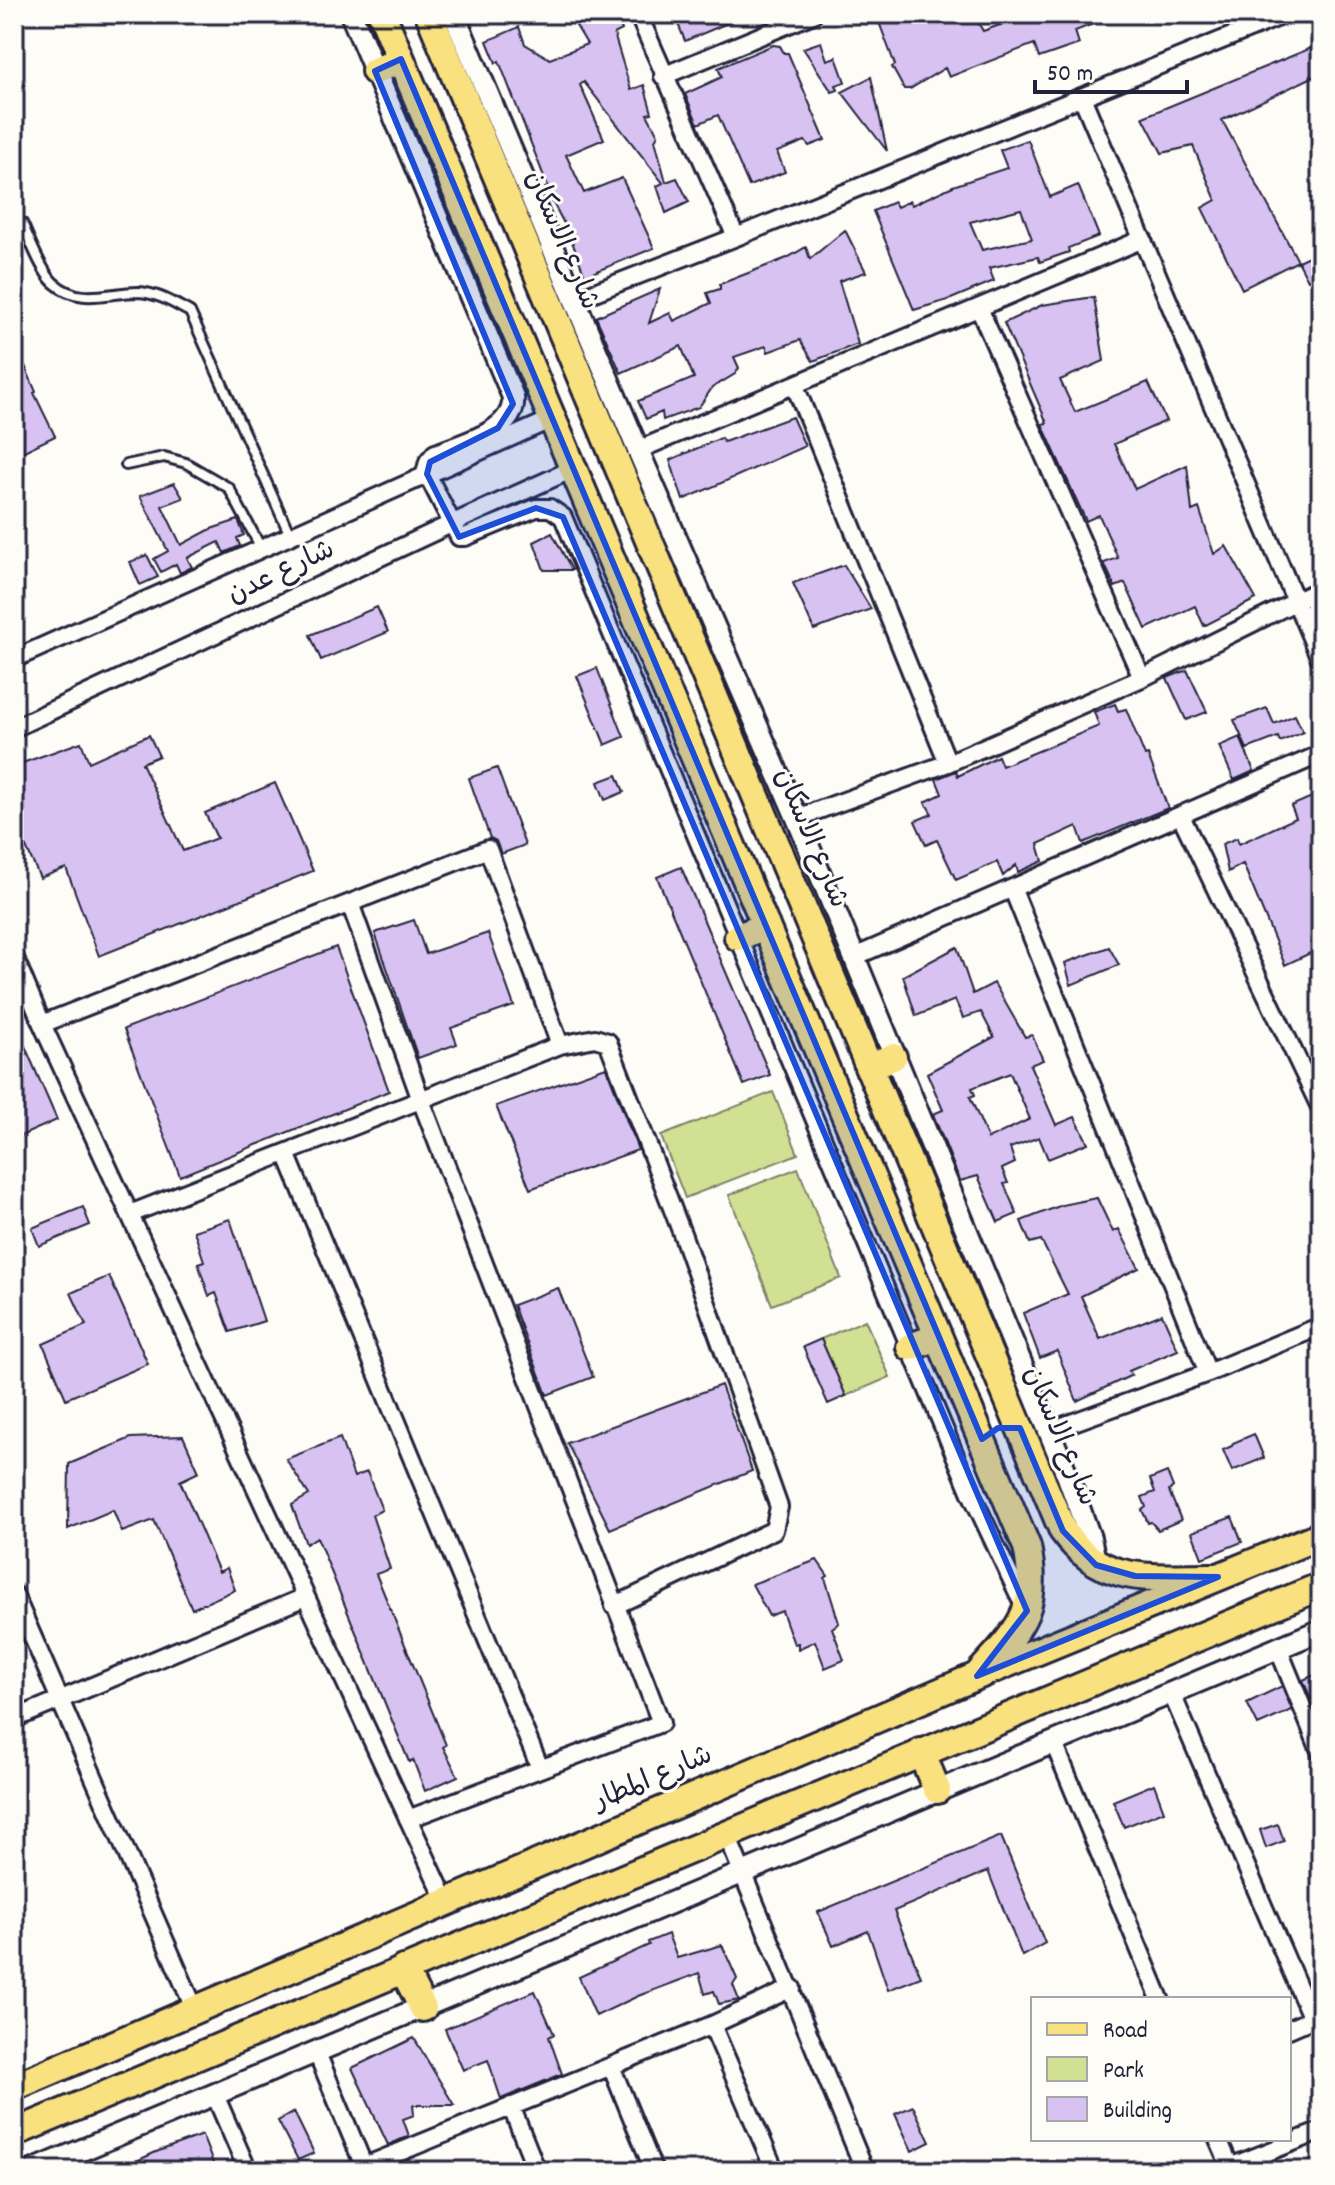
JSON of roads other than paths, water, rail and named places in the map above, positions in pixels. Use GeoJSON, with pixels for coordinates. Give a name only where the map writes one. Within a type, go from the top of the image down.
{"type":"FeatureCollection","features":[{"type":"Feature","properties":{"kind":"main road"},"geometry":{"type":"LineString","coordinates":[[382,14],[1027,1547],[1033,1573],[1027,1611],[1010,1638],[977,1676]]}},
{"type":"Feature","properties":{"kind":"main road","name":"شارع الاسكان"},"geometry":{"type":"LineString","coordinates":[[429,14],[521,202],[625,441],[868,1067],[1063,1531],[1076,1549],[1096,1565],[1135,1576],[1218,1577]]}},
{"type":"Feature","properties":{"kind":"main road"},"geometry":{"type":"LineString","coordinates":[[375,71],[401,59]]}},
{"type":"Feature","properties":{"kind":"main road"},"geometry":{"type":"LineString","coordinates":[[738,937],[766,926]]}},
{"type":"Feature","properties":{"kind":"main road"},"geometry":{"type":"LineString","coordinates":[[868,1067],[893,1057]]}},
{"type":"Feature","properties":{"kind":"main road"},"geometry":{"type":"LineString","coordinates":[[910,1347],[938,1337]]}},
{"type":"Feature","properties":{"kind":"main road"},"geometry":{"type":"LineString","coordinates":[[964,1397],[984,1397],[992,1391],[999,1377]]}},
{"type":"Feature","properties":{"kind":"main road"},"geometry":{"type":"LineString","coordinates":[[984,1445],[990,1433],[998,1428],[1008,1425],[1020,1428]]}},
{"type":"Feature","properties":{"kind":"main road","name":"شارع المطار"},"geometry":{"type":"LineString","coordinates":[[14,2087],[977,1676],[1321,1535]]}},
{"type":"Feature","properties":{"kind":"main road"},"geometry":{"type":"LineString","coordinates":[[14,2133],[1321,1586]]}},
{"type":"Feature","properties":{"kind":"main road"},"geometry":{"type":"LineString","coordinates":[[921,1752],[937,1790]]}},
{"type":"Feature","properties":{"kind":"main road"},"geometry":{"type":"LineString","coordinates":[[584,1845],[584,1871],[596,1884],[604,1887]]}},
{"type":"Feature","properties":{"kind":"main road"},"geometry":{"type":"LineString","coordinates":[[495,1881],[513,1893],[517,1908],[514,1922]]}},
{"type":"Feature","properties":{"kind":"main road"},"geometry":{"type":"LineString","coordinates":[[403,1969],[423,2008]]}},
{"type":"Feature","properties":{"kind":"street"},"geometry":{"type":"LineString","coordinates":[[351,14],[513,397],[512,410],[505,423],[436,455],[430,462],[427,474],[457,535],[465,537],[536,508],[550,508],[563,517],[970,1491],[1027,1611]]}},
{"type":"Feature","properties":{"kind":"street"},"geometry":{"type":"LineString","coordinates":[[454,14],[521,202],[574,300],[625,441],[797,818],[1049,1431],[1081,1511],[1096,1565]]}},
{"type":"Feature","properties":{"kind":"street"},"geometry":{"type":"LineString","coordinates":[[638,14],[736,237]]}},
{"type":"Feature","properties":{"kind":"street"},"geometry":{"type":"LineString","coordinates":[[574,300],[1286,14]]}},
{"type":"Feature","properties":{"kind":"street"},"geometry":{"type":"LineString","coordinates":[[663,76],[807,15]]}},
{"type":"Feature","properties":{"kind":"street"},"geometry":{"type":"LineString","coordinates":[[1082,97],[1321,661]]}},
{"type":"Feature","properties":{"kind":"street"},"geometry":{"type":"LineString","coordinates":[[625,441],[795,386],[1143,239]]}},
{"type":"Feature","properties":{"kind":"street"},"geometry":{"type":"LineString","coordinates":[[979,308],[1142,678]]}},
{"type":"Feature","properties":{"kind":"street"},"geometry":{"type":"LineString","coordinates":[[795,386],[948,763]]}},
{"type":"Feature","properties":{"kind":"street","name":"شارع عدن"},"geometry":{"type":"LineString","coordinates":[[14,659],[552,419]]}},
{"type":"Feature","properties":{"kind":"street","name":"شارع عدن"},"geometry":{"type":"LineString","coordinates":[[14,728],[573,469]]}},
{"type":"Feature","properties":{"kind":"street"},"geometry":{"type":"LineString","coordinates":[[797,818],[948,763],[1142,678],[1321,589]]}},
{"type":"Feature","properties":{"kind":"street"},"geometry":{"type":"LineString","coordinates":[[854,957],[1321,754]]}},
{"type":"Feature","properties":{"kind":"street"},"geometry":{"type":"LineString","coordinates":[[1181,816],[1321,1109]]}},
{"type":"Feature","properties":{"kind":"street"},"geometry":{"type":"LineString","coordinates":[[42,1024],[488,849],[560,1045]]}},
{"type":"Feature","properties":{"kind":"street"},"geometry":{"type":"LineString","coordinates":[[1013,890],[1208,1373]]}},
{"type":"Feature","properties":{"kind":"street"},"geometry":{"type":"LineString","coordinates":[[350,903],[421,1100],[661,1723],[408,1819]]}},
{"type":"Feature","properties":{"kind":"street"},"geometry":{"type":"LineString","coordinates":[[14,956],[42,1024],[447,1903]]}},
{"type":"Feature","properties":{"kind":"street"},"geometry":{"type":"LineString","coordinates":[[130,1214],[560,1045],[595,1038],[608,1042],[683,1236],[779,1507],[774,1530],[614,1606]]}},
{"type":"Feature","properties":{"kind":"street"},"geometry":{"type":"LineString","coordinates":[[286,1153],[540,1768]]}},
{"type":"Feature","properties":{"kind":"street"},"geometry":{"type":"LineString","coordinates":[[1049,1431],[1208,1373],[1321,1326]]}},
{"type":"Feature","properties":{"kind":"street"},"geometry":{"type":"LineString","coordinates":[[14,1594],[195,2010]]}},
{"type":"Feature","properties":{"kind":"street"},"geometry":{"type":"LineString","coordinates":[[14,1719],[305,1597]]}},
{"type":"Feature","properties":{"kind":"street"},"geometry":{"type":"LineString","coordinates":[[32,2171],[1321,1630]]}},
{"type":"Feature","properties":{"kind":"street"},"geometry":{"type":"LineString","coordinates":[[1278,1648],[1321,1753]]}},
{"type":"Feature","properties":{"kind":"street"},"geometry":{"type":"LineString","coordinates":[[1171,1692],[1316,2017],[1291,2028]]}},
{"type":"Feature","properties":{"kind":"street"},"geometry":{"type":"LineString","coordinates":[[1053,1741],[1159,1997]]}},
{"type":"Feature","properties":{"kind":"street"},"geometry":{"type":"LineString","coordinates":[[726,1833],[865,2171]]}},
{"type":"Feature","properties":{"kind":"street"},"geometry":{"type":"LineString","coordinates":[[317,2053],[361,2169],[712,2025],[792,1988]]}},
{"type":"Feature","properties":{"kind":"street"},"geometry":{"type":"LineString","coordinates":[[712,2025],[775,2171]]}},
{"type":"Feature","properties":{"kind":"street"},"geometry":{"type":"LineString","coordinates":[[611,2066],[654,2171]]}},
{"type":"Feature","properties":{"kind":"street"},"geometry":{"type":"LineString","coordinates":[[215,2095],[248,2171]]}},
{"type":"Feature","properties":{"kind":"street"},"geometry":{"type":"LineString","coordinates":[[511,2106],[537,2171]]}},
{"type":"Feature","properties":{"kind":"street"},"geometry":{"type":"LineString","coordinates":[[1219,2141],[1231,2169],[1321,2131]]}},
{"type":"Feature","properties":{"kind":"lane"},"geometry":{"type":"LineString","coordinates":[[22,223],[52,282],[73,295],[98,298],[137,292],[161,296],[190,312],[290,535]]}},
{"type":"Feature","properties":{"kind":"lane"},"geometry":{"type":"LineString","coordinates":[[126,465],[164,457],[186,463],[229,488],[261,548]]}}]}
